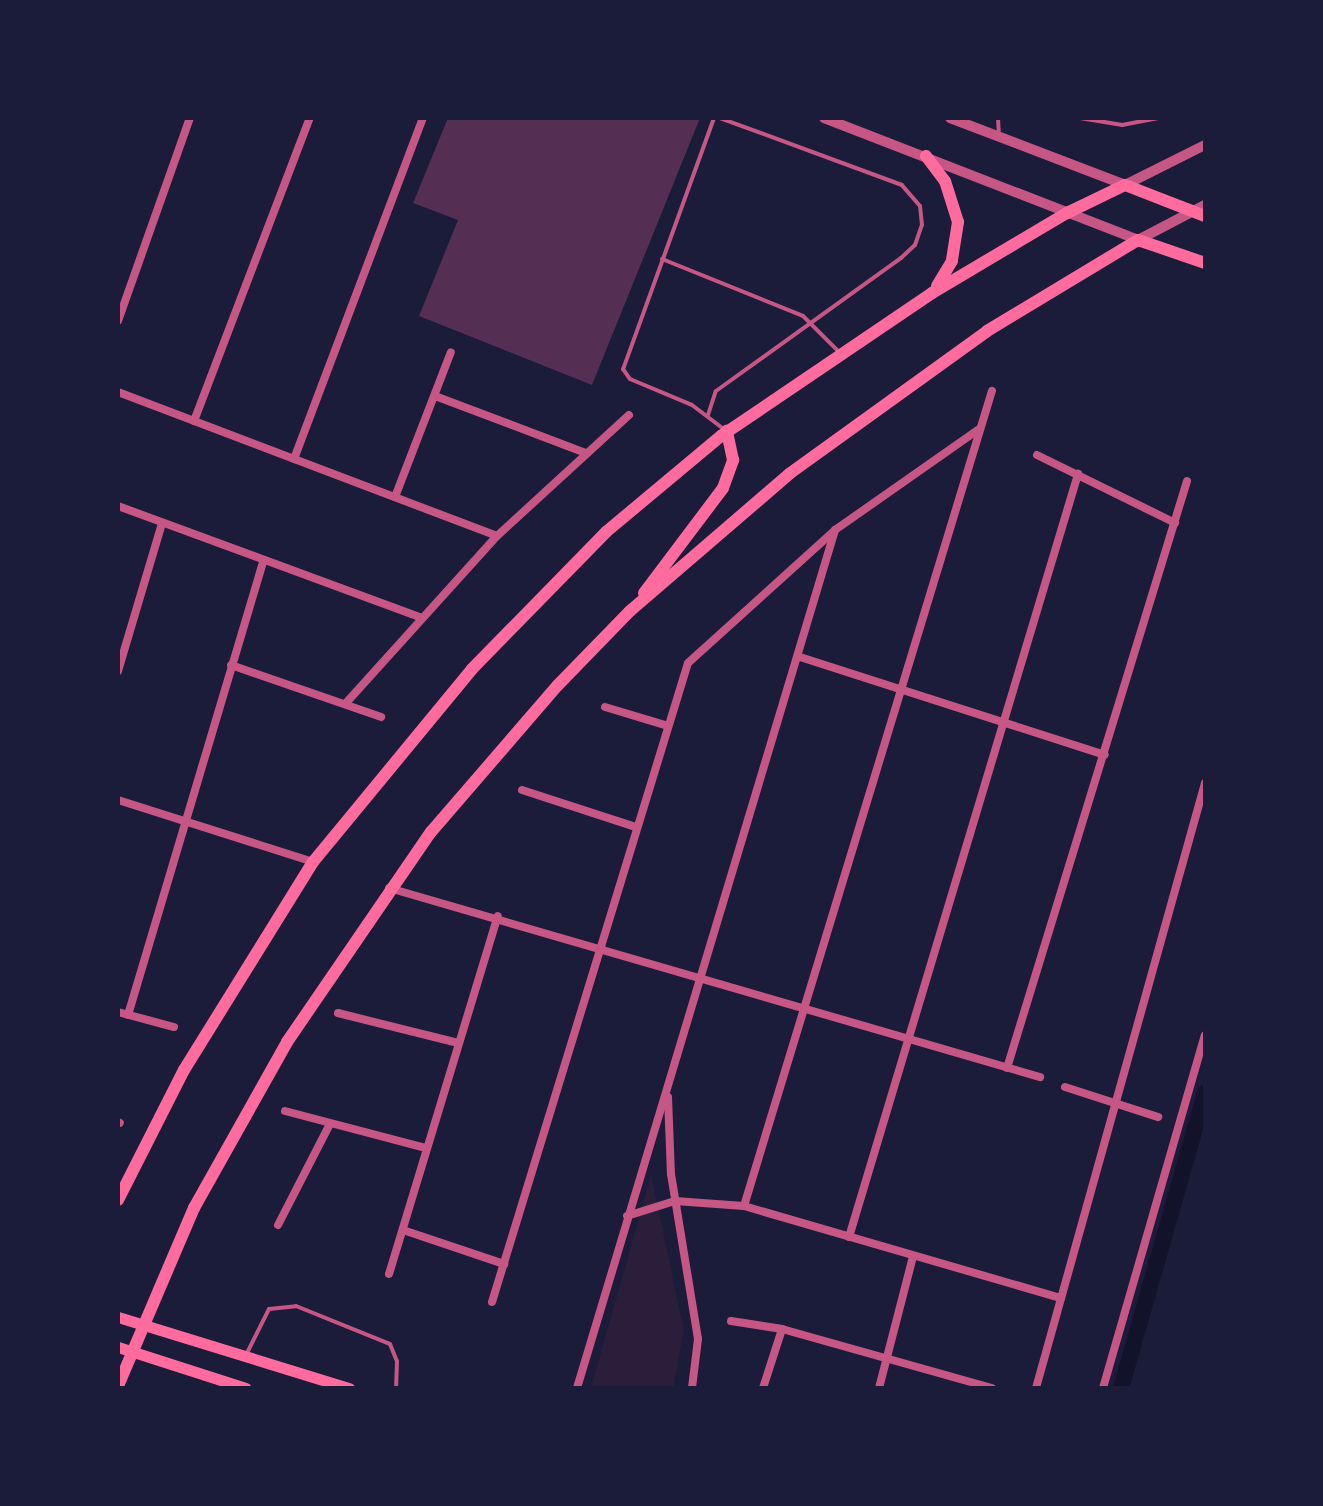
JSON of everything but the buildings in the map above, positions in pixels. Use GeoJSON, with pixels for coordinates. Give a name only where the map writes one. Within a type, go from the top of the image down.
{"type":"FeatureCollection","features":[{"type":"Feature","properties":{"kind":"main road"},"geometry":{"type":"LineString","coordinates":[[926,156],[945,181],[958,222],[952,261],[932,293]]}},
{"type":"Feature","properties":{"kind":"main road"},"geometry":{"type":"LineString","coordinates":[[118,1200],[184,1070],[313,862],[412,739],[516,621],[606,532],[727,431],[932,293],[1067,213],[1125,185],[1199,214]]}},
{"type":"Feature","properties":{"kind":"main road"},"geometry":{"type":"LineString","coordinates":[[118,1386],[194,1208],[246,1110],[389,888],[513,735],[630,611],[789,474],[883,402],[987,331],[1138,240],[1205,263]]}},
{"type":"Feature","properties":{"kind":"main road"},"geometry":{"type":"LineString","coordinates":[[630,611],[723,488],[733,460],[727,431]]}},
{"type":"Feature","properties":{"kind":"main road"},"geometry":{"type":"LineString","coordinates":[[118,1317],[349,1388]]}},
{"type":"Feature","properties":{"kind":"main road"},"geometry":{"type":"LineString","coordinates":[[118,1347],[246,1388]]}},
{"type":"Feature","properties":{"kind":"street"},"geometry":{"type":"LineString","coordinates":[[118,321],[190,118]]}},
{"type":"Feature","properties":{"kind":"street"},"geometry":{"type":"LineString","coordinates":[[194,421],[310,118]]}},
{"type":"Feature","properties":{"kind":"street"},"geometry":{"type":"LineString","coordinates":[[294,459],[423,118]]}},
{"type":"Feature","properties":{"kind":"street"},"geometry":{"type":"LineString","coordinates":[[824,118],[1138,240],[1199,214],[1205,205]]}},
{"type":"Feature","properties":{"kind":"street"},"geometry":{"type":"LineString","coordinates":[[950,118],[1125,185],[1205,145]]}},
{"type":"Feature","properties":{"kind":"street"},"geometry":{"type":"LineString","coordinates":[[395,497],[451,352]]}},
{"type":"Feature","properties":{"kind":"street"},"geometry":{"type":"LineString","coordinates":[[744,1206],[801,1010],[992,391]]}},
{"type":"Feature","properties":{"kind":"street"},"geometry":{"type":"LineString","coordinates":[[118,392],[497,536]]}},
{"type":"Feature","properties":{"kind":"street"},"geometry":{"type":"LineString","coordinates":[[435,396],[586,453]]}},
{"type":"Feature","properties":{"kind":"street"},"geometry":{"type":"LineString","coordinates":[[346,703],[420,617],[497,536],[629,415]]}},
{"type":"Feature","properties":{"kind":"street"},"geometry":{"type":"LineString","coordinates":[[492,1302],[665,725],[695,653],[835,530],[979,429]]}},
{"type":"Feature","properties":{"kind":"street"},"geometry":{"type":"LineString","coordinates":[[1037,455],[1175,523]]}},
{"type":"Feature","properties":{"kind":"street"},"geometry":{"type":"LineString","coordinates":[[849,1237],[1078,474]]}},
{"type":"Feature","properties":{"kind":"street"},"geometry":{"type":"LineString","coordinates":[[1007,1068],[1187,481]]}},
{"type":"Feature","properties":{"kind":"street"},"geometry":{"type":"LineString","coordinates":[[118,506],[420,617]]}},
{"type":"Feature","properties":{"kind":"street"},"geometry":{"type":"LineString","coordinates":[[118,671],[162,523]]}},
{"type":"Feature","properties":{"kind":"street"},"geometry":{"type":"LineString","coordinates":[[577,1388],[800,657],[835,530]]}},
{"type":"Feature","properties":{"kind":"street"},"geometry":{"type":"LineString","coordinates":[[128,1015],[263,561]]}},
{"type":"Feature","properties":{"kind":"street"},"geometry":{"type":"LineString","coordinates":[[800,657],[1105,755]]}},
{"type":"Feature","properties":{"kind":"street"},"geometry":{"type":"LineString","coordinates":[[231,665],[381,717]]}},
{"type":"Feature","properties":{"kind":"street"},"geometry":{"type":"LineString","coordinates":[[605,707],[665,725]]}},
{"type":"Feature","properties":{"kind":"street"},"geometry":{"type":"LineString","coordinates":[[1036,1388],[1112,1102],[1201,808],[1205,783]]}},
{"type":"Feature","properties":{"kind":"street"},"geometry":{"type":"LineString","coordinates":[[522,790],[636,827]]}},
{"type":"Feature","properties":{"kind":"street"},"geometry":{"type":"LineString","coordinates":[[118,800],[186,819],[313,862]]}},
{"type":"Feature","properties":{"kind":"street"},"geometry":{"type":"LineString","coordinates":[[389,888],[498,916],[801,1010],[1040,1077]]}},
{"type":"Feature","properties":{"kind":"street"},"geometry":{"type":"LineString","coordinates":[[389,1274],[498,916]]}},
{"type":"Feature","properties":{"kind":"street"},"geometry":{"type":"LineString","coordinates":[[118,1012],[174,1027]]}},
{"type":"Feature","properties":{"kind":"street"},"geometry":{"type":"LineString","coordinates":[[338,1013],[458,1043]]}},
{"type":"Feature","properties":{"kind":"street"},"geometry":{"type":"LineString","coordinates":[[1103,1388],[1205,1035]]}},
{"type":"Feature","properties":{"kind":"street"},"geometry":{"type":"LineString","coordinates":[[1065,1087],[1158,1117]]}},
{"type":"Feature","properties":{"kind":"street"},"geometry":{"type":"LineString","coordinates":[[668,1089],[675,1201],[696,1313],[692,1388]]}},
{"type":"Feature","properties":{"kind":"street"},"geometry":{"type":"LineString","coordinates":[[285,1111],[426,1148]]}},
{"type":"Feature","properties":{"kind":"street"},"geometry":{"type":"LineString","coordinates":[[278,1225],[330,1124]]}},
{"type":"Feature","properties":{"kind":"street"},"geometry":{"type":"LineString","coordinates":[[627,1216],[675,1201],[744,1206],[1061,1298]]}},
{"type":"Feature","properties":{"kind":"street"},"geometry":{"type":"LineString","coordinates":[[403,1230],[504,1264]]}},
{"type":"Feature","properties":{"kind":"street"},"geometry":{"type":"LineString","coordinates":[[879,1388],[913,1257]]}},
{"type":"Feature","properties":{"kind":"street"},"geometry":{"type":"LineString","coordinates":[[731,1321],[782,1329],[992,1388]]}},
{"type":"Feature","properties":{"kind":"street"},"geometry":{"type":"LineString","coordinates":[[763,1388],[782,1329]]}},
{"type":"Feature","properties":{"kind":"lane"},"geometry":{"type":"LineString","coordinates":[[708,415],[716,391],[915,245],[922,225],[920,206],[910,190],[893,181],[717,118],[623,369],[630,379],[708,415],[727,431]]}},
{"type":"Feature","properties":{"kind":"lane"},"geometry":{"type":"LineString","coordinates":[[998,118],[999,137]]}},
{"type":"Feature","properties":{"kind":"lane"},"geometry":{"type":"LineString","coordinates":[[1080,118],[1144,122],[1158,118]]}},
{"type":"Feature","properties":{"kind":"lane"},"geometry":{"type":"LineString","coordinates":[[1138,118],[1144,122]]}},
{"type":"Feature","properties":{"kind":"lane"},"geometry":{"type":"LineString","coordinates":[[662,259],[811,322],[841,354]]}},
{"type":"Feature","properties":{"kind":"lane"},"geometry":{"type":"LineString","coordinates":[[246,1357],[269,1309],[296,1306],[390,1344],[397,1361],[396,1388]]}},
{"type":"Feature","properties":{"kind":"shaded area"},"geometry":{"type":"Polygon","coordinates":[[[651,1175],[684,1330],[673,1388],[591,1388],[651,1175]]]}},
{"type":"Feature","properties":{"kind":"waterway"},"geometry":{"type":"LineString","coordinates":[[1121,1388],[1205,1093]]}}]}
